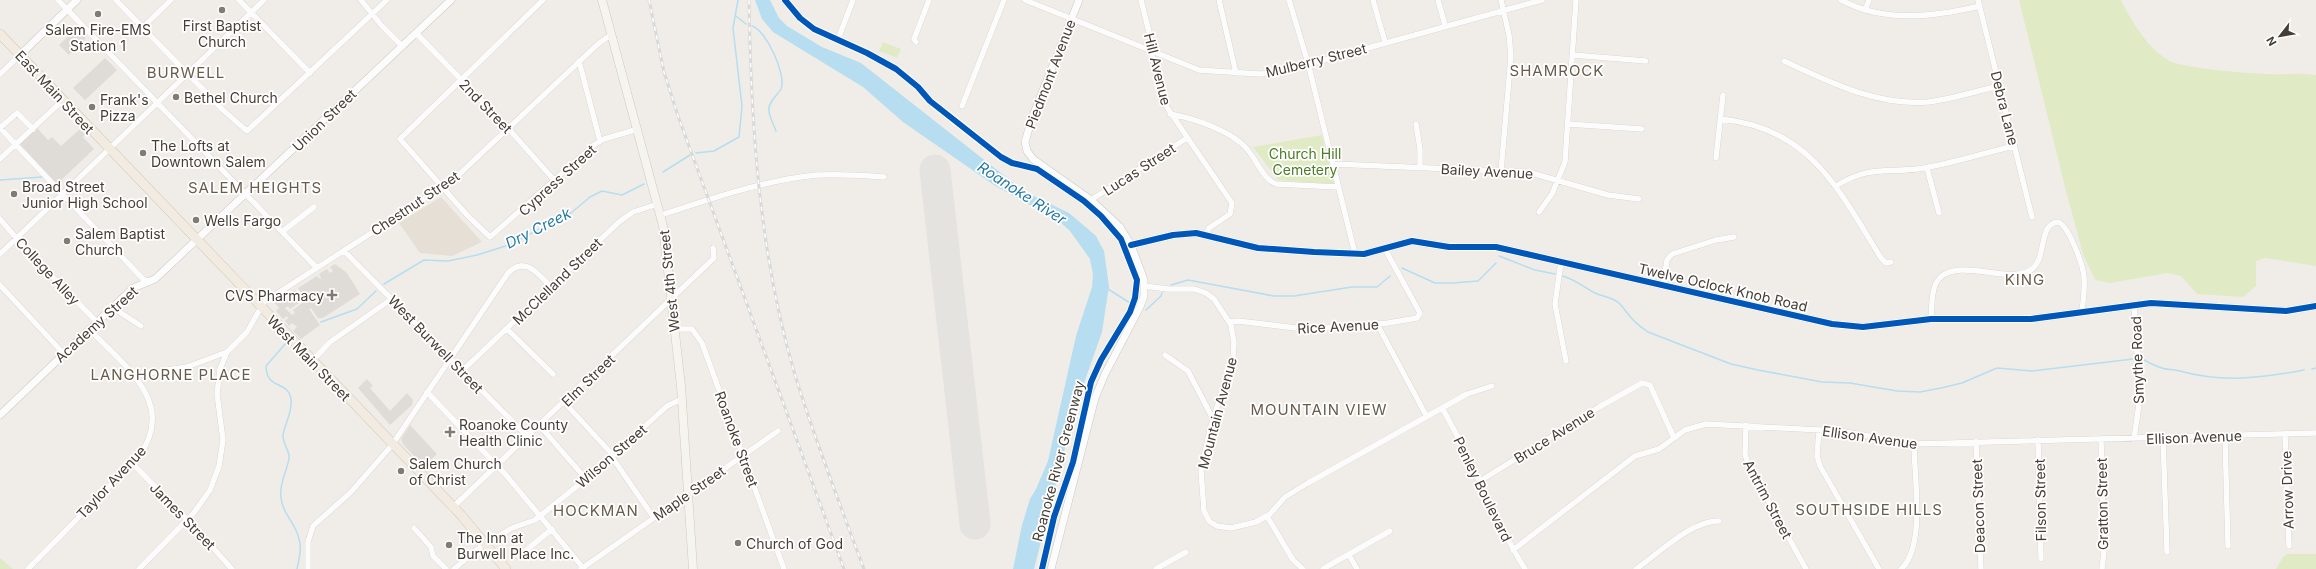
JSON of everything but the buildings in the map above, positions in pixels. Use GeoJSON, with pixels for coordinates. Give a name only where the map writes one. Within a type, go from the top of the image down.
{"type":"FeatureCollection","features":[{"type":"Feature","properties":{"kind":"main road","name":"West 4th Street"},"geometry":{"type":"LineString","coordinates":[[602,0],[661,215],[666,242],[670,301],[682,399],[692,569]]}},
{"type":"Feature","properties":{"kind":"main road","name":"East Main Street"},"geometry":{"type":"LineString","coordinates":[[0,34],[109,150]]}},
{"type":"Feature","properties":{"kind":"main road","name":"West Main Street"},"geometry":{"type":"LineString","coordinates":[[109,150],[392,444],[486,544],[506,569]]}},
{"type":"Feature","properties":{"kind":"street"},"geometry":{"type":"LineString","coordinates":[[58,0],[157,104],[178,123],[283,231],[317,268]]}},
{"type":"Feature","properties":{"kind":"street"},"geometry":{"type":"LineString","coordinates":[[0,74],[77,0]]}},
{"type":"Feature","properties":{"kind":"street"},"geometry":{"type":"LineString","coordinates":[[116,0],[231,118],[243,129],[249,130],[387,0]]}},
{"type":"Feature","properties":{"kind":"street"},"geometry":{"type":"LineString","coordinates":[[142,28],[172,0]]}},
{"type":"Feature","properties":{"kind":"street"},"geometry":{"type":"LineString","coordinates":[[239,0],[310,73]]}},
{"type":"Feature","properties":{"kind":"street"},"geometry":{"type":"LineString","coordinates":[[0,254],[264,0]]}},
{"type":"Feature","properties":{"kind":"street"},"geometry":{"type":"LineString","coordinates":[[361,0],[402,46]]}},
{"type":"Feature","properties":{"kind":"street","name":"Union Street"},"geometry":{"type":"LineString","coordinates":[[196,240],[451,0]]}},
{"type":"Feature","properties":{"kind":"street"},"geometry":{"type":"LineString","coordinates":[[443,188],[400,140],[543,0]]}},
{"type":"Feature","properties":{"kind":"street"},"geometry":{"type":"LineString","coordinates":[[840,34],[853,0]]}},
{"type":"Feature","properties":{"kind":"street"},"geometry":{"type":"LineString","coordinates":[[916,42],[914,39],[929,0]]}},
{"type":"Feature","properties":{"kind":"street"},"geometry":{"type":"LineString","coordinates":[[962,106],[1004,0]]}},
{"type":"Feature","properties":{"kind":"street","name":"Mulberry Street"},"geometry":{"type":"LineString","coordinates":[[1025,0],[1199,70],[1268,74],[1504,9],[1542,0]]}},
{"type":"Feature","properties":{"kind":"street","name":"Piedmont Avenue"},"geometry":{"type":"LineString","coordinates":[[1079,0],[1025,138],[1026,149],[1033,159],[1091,200]]}},
{"type":"Feature","properties":{"kind":"street","name":"Hill Avenue"},"geometry":{"type":"LineString","coordinates":[[1141,0],[1164,102],[1170,114],[1232,203],[1232,211],[1209,228],[1206,234]]}},
{"type":"Feature","properties":{"kind":"street"},"geometry":{"type":"LineString","coordinates":[[1219,0],[1236,73]]}},
{"type":"Feature","properties":{"kind":"street"},"geometry":{"type":"LineString","coordinates":[[1289,0],[1308,63],[1355,254]]}},
{"type":"Feature","properties":{"kind":"street"},"geometry":{"type":"LineString","coordinates":[[1373,0],[1385,42]]}},
{"type":"Feature","properties":{"kind":"street"},"geometry":{"type":"LineString","coordinates":[[1438,0],[1445,26]]}},
{"type":"Feature","properties":{"kind":"street"},"geometry":{"type":"LineString","coordinates":[[1501,0],[1509,35],[1511,56],[1502,171]]}},
{"type":"Feature","properties":{"kind":"street"},"geometry":{"type":"LineString","coordinates":[[1539,212],[1559,180],[1565,162],[1576,0]]}},
{"type":"Feature","properties":{"kind":"street"},"geometry":{"type":"LineString","coordinates":[[1841,0],[1865,10],[1919,16],[1935,16],[1979,3]]}},
{"type":"Feature","properties":{"kind":"street"},"geometry":{"type":"LineString","coordinates":[[1865,10],[1869,0]]}},
{"type":"Feature","properties":{"kind":"street","name":"Debra Lane"},"geometry":{"type":"LineString","coordinates":[[1979,3],[2032,217]]}},
{"type":"Feature","properties":{"kind":"street","name":"2nd Street"},"geometry":{"type":"LineString","coordinates":[[416,33],[508,128],[555,181]]}},
{"type":"Feature","properties":{"kind":"street","name":"Chestnut Street"},"geometry":{"type":"LineString","coordinates":[[260,307],[264,302],[443,188],[579,61],[612,34]]}},
{"type":"Feature","properties":{"kind":"street"},"geometry":{"type":"LineString","coordinates":[[1573,55],[1646,61]]}},
{"type":"Feature","properties":{"kind":"street"},"geometry":{"type":"LineString","coordinates":[[579,61],[600,141]]}},
{"type":"Feature","properties":{"kind":"street"},"geometry":{"type":"LineString","coordinates":[[1784,61],[1841,87],[1872,96],[1906,102],[1938,100],[2000,86]]}},
{"type":"Feature","properties":{"kind":"street"},"geometry":{"type":"LineString","coordinates":[[1716,158],[1723,95]]}},
{"type":"Feature","properties":{"kind":"street"},"geometry":{"type":"LineString","coordinates":[[0,159],[63,100]]}},
{"type":"Feature","properties":{"kind":"street"},"geometry":{"type":"LineString","coordinates":[[33,129],[17,113],[0,128],[143,279],[149,282]]}},
{"type":"Feature","properties":{"kind":"street"},"geometry":{"type":"LineString","coordinates":[[1170,114],[1190,118],[1238,140],[1247,148],[1270,181],[1276,184],[1338,187]]}},
{"type":"Feature","properties":{"kind":"street"},"geometry":{"type":"LineString","coordinates":[[1720,119],[1745,123],[1789,142],[1817,163],[1836,186],[1881,258],[1886,263],[1891,262]]}},
{"type":"Feature","properties":{"kind":"street"},"geometry":{"type":"LineString","coordinates":[[1416,124],[1420,149],[1420,167]]}},
{"type":"Feature","properties":{"kind":"street"},"geometry":{"type":"LineString","coordinates":[[1568,124],[1642,128]]}},
{"type":"Feature","properties":{"kind":"street","name":"Cypress Street"},"geometry":{"type":"LineString","coordinates":[[443,188],[485,234],[493,237],[600,141],[638,130]]}},
{"type":"Feature","properties":{"kind":"street","name":"Lucas Street"},"geometry":{"type":"LineString","coordinates":[[1091,200],[1187,138]]}},
{"type":"Feature","properties":{"kind":"street"},"geometry":{"type":"LineString","coordinates":[[1836,186],[1854,175],[1869,171],[1927,168],[2014,146]]}},
{"type":"Feature","properties":{"kind":"street","name":"Bailey Avenue"},"geometry":{"type":"LineString","coordinates":[[1333,164],[1537,173],[1608,195],[1639,199]]}},
{"type":"Feature","properties":{"kind":"street"},"geometry":{"type":"LineString","coordinates":[[1927,168],[1939,213]]}},
{"type":"Feature","properties":{"kind":"street"},"geometry":{"type":"LineString","coordinates":[[661,215],[744,190],[801,177],[849,174],[884,177]]}},
{"type":"Feature","properties":{"kind":"street"},"geometry":{"type":"LineString","coordinates":[[1052,569],[1095,398],[1105,374],[1140,306],[1144,286],[1131,245],[1120,228],[1091,200]]}},
{"type":"Feature","properties":{"kind":"street","name":"McClelland Street"},"geometry":{"type":"LineString","coordinates":[[462,370],[551,288],[619,222],[633,212],[658,204]]}},
{"type":"Feature","properties":{"kind":"street"},"geometry":{"type":"LineString","coordinates":[[283,231],[314,207]]}},
{"type":"Feature","properties":{"kind":"street","name":"College Alley"},"geometry":{"type":"LineString","coordinates":[[0,219],[16,238],[97,322]]}},
{"type":"Feature","properties":{"kind":"street"},"geometry":{"type":"LineString","coordinates":[[1932,319],[1934,287],[1942,277],[1965,270],[2018,275],[2029,272],[2040,259],[2047,229],[2052,223],[2058,222],[2062,224],[2070,236],[2083,271],[2082,312]]}},
{"type":"Feature","properties":{"kind":"street","name":"Twelve Oclock Knob Road"},"geometry":{"type":"LineString","coordinates":[[1131,245],[1173,235],[1206,234],[1258,248],[1355,254],[1385,249],[1412,241],[1449,247],[1496,247],[1832,324],[1877,326],[1932,319],[2020,320],[2134,304],[2168,303],[2286,311],[2315,308]]}},
{"type":"Feature","properties":{"kind":"street"},"geometry":{"type":"LineString","coordinates":[[1663,285],[1668,260],[1672,254],[1716,240],[1734,237]]}},
{"type":"Feature","properties":{"kind":"street","name":"Academy Street"},"geometry":{"type":"LineString","coordinates":[[0,415],[132,288],[149,282],[196,240]]}},
{"type":"Feature","properties":{"kind":"street","name":"Elm Street"},"geometry":{"type":"LineString","coordinates":[[452,508],[540,426],[714,258],[713,248]]}},
{"type":"Feature","properties":{"kind":"street","name":"Rice Avenue"},"geometry":{"type":"LineString","coordinates":[[1230,322],[1238,321],[1304,329],[1377,324],[1412,320],[1417,318],[1420,312],[1385,249]]}},
{"type":"Feature","properties":{"kind":"street","name":"West Burwell Street"},"geometry":{"type":"LineString","coordinates":[[344,251],[393,298],[528,437]]}},
{"type":"Feature","properties":{"kind":"street"},"geometry":{"type":"LineString","coordinates":[[1561,262],[1554,304],[1566,361]]}},
{"type":"Feature","properties":{"kind":"street"},"geometry":{"type":"LineString","coordinates":[[308,569],[308,542],[313,526],[351,492],[392,444],[508,273],[519,266],[526,265],[537,272],[551,288]]}},
{"type":"Feature","properties":{"kind":"street"},"geometry":{"type":"LineString","coordinates":[[0,286],[64,354]]}},
{"type":"Feature","properties":{"kind":"street","name":"Mountain Avenue"},"geometry":{"type":"LineString","coordinates":[[1144,286],[1201,290],[1214,299],[1230,322],[1234,343],[1233,357],[1213,419],[1201,471],[1206,517],[1217,526],[1231,528],[1248,526],[1267,516],[1285,497],[1467,394],[1492,386]]}},
{"type":"Feature","properties":{"kind":"street"},"geometry":{"type":"LineString","coordinates":[[312,361],[330,342],[393,298]]}},
{"type":"Feature","properties":{"kind":"street","name":"Smythe Road"},"geometry":{"type":"LineString","coordinates":[[2134,304],[2140,397],[2134,439]]}},
{"type":"Feature","properties":{"kind":"street"},"geometry":{"type":"LineString","coordinates":[[112,307],[141,326]]}},
{"type":"Feature","properties":{"kind":"street"},"geometry":{"type":"LineString","coordinates":[[139,569],[188,520],[207,496],[219,466],[223,432],[217,385],[220,369],[227,352],[246,332],[260,307]]}},
{"type":"Feature","properties":{"kind":"street"},"geometry":{"type":"LineString","coordinates":[[1377,324],[1426,417]]}},
{"type":"Feature","properties":{"kind":"street","name":"Roanoke Street"},"geometry":{"type":"LineString","coordinates":[[674,329],[689,328],[698,337],[784,569]]}},
{"type":"Feature","properties":{"kind":"street","name":"Taylor Avenue"},"geometry":{"type":"LineString","coordinates":[[28,569],[132,463],[147,444],[152,422],[148,396],[135,375],[89,329]]}},
{"type":"Feature","properties":{"kind":"street"},"geometry":{"type":"LineString","coordinates":[[507,329],[554,374]]}},
{"type":"Feature","properties":{"kind":"street"},"geometry":{"type":"LineString","coordinates":[[135,375],[187,367],[227,352]]}},
{"type":"Feature","properties":{"kind":"street"},"geometry":{"type":"LineString","coordinates":[[1164,356],[1188,371],[1213,419]]}},
{"type":"Feature","properties":{"kind":"street","name":"Bruce Avenue"},"geometry":{"type":"LineString","coordinates":[[1480,481],[1642,382],[1650,385],[1674,438]]}},
{"type":"Feature","properties":{"kind":"street"},"geometry":{"type":"LineString","coordinates":[[427,392],[498,466],[541,515],[583,568]]}},
{"type":"Feature","properties":{"kind":"street","name":"Wilson Street"},"geometry":{"type":"LineString","coordinates":[[454,569],[480,547],[512,528],[530,522],[541,515],[613,457],[667,406],[682,399]]}},
{"type":"Feature","properties":{"kind":"street"},"geometry":{"type":"LineString","coordinates":[[564,402],[613,457],[654,518]]}},
{"type":"Feature","properties":{"kind":"street","name":"Penley Boulevard"},"geometry":{"type":"LineString","coordinates":[[1442,408],[1480,481],[1513,550],[1525,569]]}},
{"type":"Feature","properties":{"kind":"street","name":"Ellison Avenue"},"geometry":{"type":"LineString","coordinates":[[1513,550],[1635,456],[1658,449],[1685,430],[1699,425],[1746,425],[1851,432],[1895,443],[1914,444],[2316,434]]}},
{"type":"Feature","properties":{"kind":"street","name":"Antrim Street"},"geometry":{"type":"LineString","coordinates":[[1746,425],[1745,454],[1748,464],[1806,569]]}},
{"type":"Feature","properties":{"kind":"street"},"geometry":{"type":"LineString","coordinates":[[540,426],[586,479]]}},
{"type":"Feature","properties":{"kind":"street"},"geometry":{"type":"LineString","coordinates":[[1818,430],[1817,456],[1820,466],[1879,569]]}},
{"type":"Feature","properties":{"kind":"street","name":"Maple Street"},"geometry":{"type":"LineString","coordinates":[[583,568],[778,431]]}},
{"type":"Feature","properties":{"kind":"street","name":"Arrow Drive"},"geometry":{"type":"LineString","coordinates":[[2285,434],[2289,546]]}},
{"type":"Feature","properties":{"kind":"street"},"geometry":{"type":"LineString","coordinates":[[2225,436],[2228,546]]}},
{"type":"Feature","properties":{"kind":"street"},"geometry":{"type":"LineString","coordinates":[[2163,437],[2167,552]]}},
{"type":"Feature","properties":{"kind":"street","name":"Gratton Street"},"geometry":{"type":"LineString","coordinates":[[2101,439],[2104,551],[2102,569]]}},
{"type":"Feature","properties":{"kind":"street","name":"Filson Street"},"geometry":{"type":"LineString","coordinates":[[2038,440],[2041,559]]}},
{"type":"Feature","properties":{"kind":"street","name":"Deacon Street"},"geometry":{"type":"LineString","coordinates":[[1976,442],[1981,569]]}},
{"type":"Feature","properties":{"kind":"street"},"geometry":{"type":"LineString","coordinates":[[1901,569],[1911,557],[1916,537],[1914,444]]}},
{"type":"Feature","properties":{"kind":"street","name":"James Street"},"geometry":{"type":"LineString","coordinates":[[132,463],[188,520],[232,569]]}},
{"type":"Feature","properties":{"kind":"street"},"geometry":{"type":"LineString","coordinates":[[1267,516],[1293,560],[1301,568]]}},
{"type":"Feature","properties":{"kind":"street"},"geometry":{"type":"LineString","coordinates":[[1636,569],[1696,526],[1708,521],[1719,521]]}},
{"type":"Feature","properties":{"kind":"street"},"geometry":{"type":"LineString","coordinates":[[414,528],[431,547],[433,556],[446,569]]}},
{"type":"Feature","properties":{"kind":"street"},"geometry":{"type":"LineString","coordinates":[[519,556],[552,529]]}},
{"type":"Feature","properties":{"kind":"street"},"geometry":{"type":"LineString","coordinates":[[1323,569],[1390,531]]}},
{"type":"Feature","properties":{"kind":"street"},"geometry":{"type":"LineString","coordinates":[[1156,569],[1186,552]]}},
{"type":"Feature","properties":{"kind":"street"},"geometry":{"type":"LineString","coordinates":[[1349,555],[1357,569]]}},
{"type":"Feature","properties":{"kind":"shaded area"},"geometry":{"type":"Polygon","coordinates":[[[76,29],[86,38],[69,55],[59,45],[76,29]]]}},
{"type":"Feature","properties":{"kind":"shaded area"},"geometry":{"type":"Polygon","coordinates":[[[105,58],[117,70],[85,100],[73,88],[105,58]]]}},
{"type":"Feature","properties":{"kind":"shaded area"},"geometry":{"type":"Polygon","coordinates":[[[37,128],[48,140],[52,137],[61,146],[80,129],[85,134],[83,137],[94,149],[57,184],[20,144],[37,128]]]}},
{"type":"Feature","properties":{"kind":"shaded area"},"geometry":{"type":"Polygon","coordinates":[[[441,197],[482,242],[452,256],[420,253],[399,223],[441,197]]]}},
{"type":"Feature","properties":{"kind":"shaded area"},"geometry":{"type":"Polygon","coordinates":[[[335,264],[347,273],[360,294],[323,318],[318,318],[311,308],[309,309],[320,325],[301,339],[293,331],[297,327],[292,323],[289,326],[285,321],[288,318],[287,316],[283,319],[276,311],[279,308],[275,303],[285,297],[287,300],[290,298],[288,295],[295,290],[298,293],[301,292],[298,288],[317,276],[320,279],[319,274],[327,269],[330,273],[333,271],[330,267],[335,264]],[[303,296],[303,300],[290,309],[288,306],[285,308],[292,315],[295,313],[293,310],[305,301],[308,303],[303,296]]]}},
{"type":"Feature","properties":{"kind":"shaded area"},"geometry":{"type":"Polygon","coordinates":[[[367,379],[373,386],[370,388],[390,411],[407,393],[413,400],[412,405],[390,425],[358,388],[367,379]]]}},
{"type":"Feature","properties":{"kind":"shaded area"},"geometry":{"type":"Polygon","coordinates":[[[410,425],[437,454],[426,464],[423,462],[421,464],[403,444],[401,439],[410,425]]]}},
{"type":"Feature","properties":{"kind":"green space"},"geometry":{"type":"Polygon","coordinates":[[[2019,0],[2121,0],[2141,34],[2155,50],[2170,61],[2189,66],[2232,72],[2316,75],[2316,266],[2265,258],[2256,261],[2256,286],[2243,297],[2197,294],[2181,276],[2168,273],[2110,283],[2095,280],[2083,254],[2019,0]]]}},
{"type":"Feature","properties":{"kind":"green space"},"geometry":{"type":"Polygon","coordinates":[[[883,42],[901,49],[897,58],[879,51],[883,42]]]}},
{"type":"Feature","properties":{"kind":"green space","name":"Church Hill Cemetery"},"geometry":{"type":"Polygon","coordinates":[[[1322,135],[1334,183],[1332,185],[1278,180],[1253,147],[1322,135]]]}},
{"type":"Feature","properties":{"kind":"green space"},"geometry":{"type":"Polygon","coordinates":[[[2288,554],[2316,554],[2316,569],[2276,569],[2283,557],[2288,554]]]}},
{"type":"Feature","properties":{"kind":"green space"},"geometry":{"type":"Polygon","coordinates":[[[0,558],[13,569],[0,569],[0,558]]]}},
{"type":"Feature","properties":{"kind":"water","name":"Roanoke River"},"geometry":{"type":"Polygon","coordinates":[[[755,0],[770,0],[779,18],[787,26],[822,47],[861,63],[1025,192],[1069,213],[1096,236],[1104,251],[1109,286],[1102,332],[1075,409],[1034,569],[1013,569],[1022,525],[1030,499],[1048,461],[1076,336],[1092,287],[1093,274],[1090,259],[1070,231],[1060,222],[994,185],[903,122],[863,87],[773,32],[762,19],[755,0]]]}},
{"type":"Feature","properties":{"kind":"waterway","name":"Dry Creek"},"geometry":{"type":"LineString","coordinates":[[696,153],[714,151],[739,137],[742,106],[733,28],[738,0]]}},
{"type":"Feature","properties":{"kind":"waterway"},"geometry":{"type":"LineString","coordinates":[[736,16],[746,24]]}},
{"type":"Feature","properties":{"kind":"waterway"},"geometry":{"type":"LineString","coordinates":[[752,26],[758,29],[769,44],[781,74],[781,89],[769,107],[769,113],[776,131]]}},
{"type":"Feature","properties":{"kind":"waterway","name":"Dry Creek"},"geometry":{"type":"LineString","coordinates":[[663,172],[690,155]]}},
{"type":"Feature","properties":{"kind":"waterway"},"geometry":{"type":"LineString","coordinates":[[0,180],[42,177]]}},
{"type":"Feature","properties":{"kind":"waterway","name":"Dry Creek"},"geometry":{"type":"LineString","coordinates":[[384,284],[424,260],[448,261],[477,255],[512,244],[539,229],[553,218],[571,213],[590,197],[602,191],[622,195],[644,184]]}},
{"type":"Feature","properties":{"kind":"waterway"},"geometry":{"type":"LineString","coordinates":[[1499,256],[1535,270],[1555,274]]}},
{"type":"Feature","properties":{"kind":"waterway"},"geometry":{"type":"LineString","coordinates":[[1402,268],[1435,283],[1453,283],[1478,281],[1496,263]]}},
{"type":"Feature","properties":{"kind":"waterway"},"geometry":{"type":"LineString","coordinates":[[1171,285],[1188,280],[1274,296],[1294,296],[1352,287],[1377,287],[1390,276]]}},
{"type":"Feature","properties":{"kind":"waterway"},"geometry":{"type":"LineString","coordinates":[[1562,276],[1575,281],[1595,293],[1611,298],[1620,304],[1635,322],[1648,332],[1731,364],[1822,382],[1850,383],[1897,391],[1920,392],[1962,383],[1997,368],[2032,371],[2133,359]]}},
{"type":"Feature","properties":{"kind":"waterway"},"geometry":{"type":"LineString","coordinates":[[1108,289],[1130,303]]}},
{"type":"Feature","properties":{"kind":"waterway","name":"Dry Creek"},"geometry":{"type":"LineString","coordinates":[[321,322],[357,309],[376,291]]}},
{"type":"Feature","properties":{"kind":"waterway"},"geometry":{"type":"LineString","coordinates":[[1146,310],[1161,296],[1162,293]]}},
{"type":"Feature","properties":{"kind":"waterway","name":"Dry Creek"},"geometry":{"type":"LineString","coordinates":[[286,343],[266,366],[269,379],[286,389],[291,399],[290,412],[283,435],[289,458],[282,482],[281,492],[282,503],[286,514],[295,528],[300,543],[300,554],[297,569]]}},
{"type":"Feature","properties":{"kind":"waterway"},"geometry":{"type":"LineString","coordinates":[[2142,359],[2164,369],[2211,377],[2257,377],[2304,370]]}},
{"type":"Feature","properties":{"kind":"waterway"},"geometry":{"type":"LineString","coordinates":[[2312,369],[2316,368]]}},
{"type":"Feature","properties":{"kind":"runway"},"geometry":{"type":"LineString","coordinates":[[935,170],[975,524]]}},
{"type":"Feature","properties":{"kind":"railway"},"geometry":{"type":"LineString","coordinates":[[649,0],[664,72],[678,116],[844,569]]}},
{"type":"Feature","properties":{"kind":"railway"},"geometry":{"type":"LineString","coordinates":[[749,0],[755,142],[759,189],[773,283],[795,375],[828,472],[864,569]]}},
{"type":"Feature","properties":{"kind":"cycle path","name":"Roanoke River Greenway"},"geometry":{"type":"LineString","coordinates":[[785,0],[800,18],[814,29],[867,53],[896,69],[918,87],[930,101],[1001,157],[1012,163],[1037,169],[1084,201],[1101,216],[1121,239],[1137,280],[1135,298],[1130,312],[1101,360],[1091,382],[1073,462],[1054,517],[1042,569]]}},
{"type":"Feature","properties":{"kind":"cycle path"},"geometry":{"type":"LineString","coordinates":[[1131,245],[1173,235],[1196,233],[1258,248],[1314,252],[1364,254],[1412,241],[1449,247],[1496,247],[1832,324],[1863,327],[1931,319],[2031,319],[2151,303],[2286,311],[2316,306]]}},
{"type":"Feature","properties":{"kind":"place","name":"First Baptist Church"},"geometry":{"type":"Point","coordinates":[222,10]}},
{"type":"Feature","properties":{"kind":"place","name":"Salem Fire-EMS Station 1"},"geometry":{"type":"Point","coordinates":[98,14]}},
{"type":"Feature","properties":{"kind":"place","name":"Bethel Church"},"geometry":{"type":"Point","coordinates":[176,97]}},
{"type":"Feature","properties":{"kind":"place","name":"Frank's Pizza"},"geometry":{"type":"Point","coordinates":[92,107]}},
{"type":"Feature","properties":{"kind":"place","name":"The Lofts at Downtown Salem"},"geometry":{"type":"Point","coordinates":[143,153]}},
{"type":"Feature","properties":{"kind":"place","name":"Broad Street Junior High School"},"geometry":{"type":"Point","coordinates":[14,194]}},
{"type":"Feature","properties":{"kind":"place","name":"Wells Fargo"},"geometry":{"type":"Point","coordinates":[196,220]}},
{"type":"Feature","properties":{"kind":"place","name":"Salem Baptist Church"},"geometry":{"type":"Point","coordinates":[67,241]}},
{"type":"Feature","properties":{"kind":"place","name":"CVS Pharmacy"},"geometry":{"type":"Point","coordinates":[332,295]}},
{"type":"Feature","properties":{"kind":"place","name":"Roanoke County Health Clinic"},"geometry":{"type":"Point","coordinates":[450,432]}},
{"type":"Feature","properties":{"kind":"place","name":"Salem Church of Christ"},"geometry":{"type":"Point","coordinates":[401,471]}},
{"type":"Feature","properties":{"kind":"place","name":"Church of God"},"geometry":{"type":"Point","coordinates":[738,543]}},
{"type":"Feature","properties":{"kind":"place","name":"The Inn at Burwell Place Inc."},"geometry":{"type":"Point","coordinates":[449,545]}},
{"type":"Feature","properties":{"kind":"district","name":"SHAMROCK"},"geometry":{"type":"Point","coordinates":[1557,70]}},
{"type":"Feature","properties":{"kind":"district","name":"BURWELL"},"geometry":{"type":"Point","coordinates":[186,72]}},
{"type":"Feature","properties":{"kind":"district","name":"SALEM HEIGHTS"},"geometry":{"type":"Point","coordinates":[255,187]}},
{"type":"Feature","properties":{"kind":"district","name":"KING"},"geometry":{"type":"Point","coordinates":[2025,279]}},
{"type":"Feature","properties":{"kind":"district","name":"LANGHORNE PLACE"},"geometry":{"type":"Point","coordinates":[171,374]}},
{"type":"Feature","properties":{"kind":"district","name":"MOUNTAIN VIEW"},"geometry":{"type":"Point","coordinates":[1319,409]}},
{"type":"Feature","properties":{"kind":"district","name":"SOUTHSIDE HILLS"},"geometry":{"type":"Point","coordinates":[1869,509]}},
{"type":"Feature","properties":{"kind":"district","name":"HOCKMAN"},"geometry":{"type":"Point","coordinates":[596,510]}}]}
